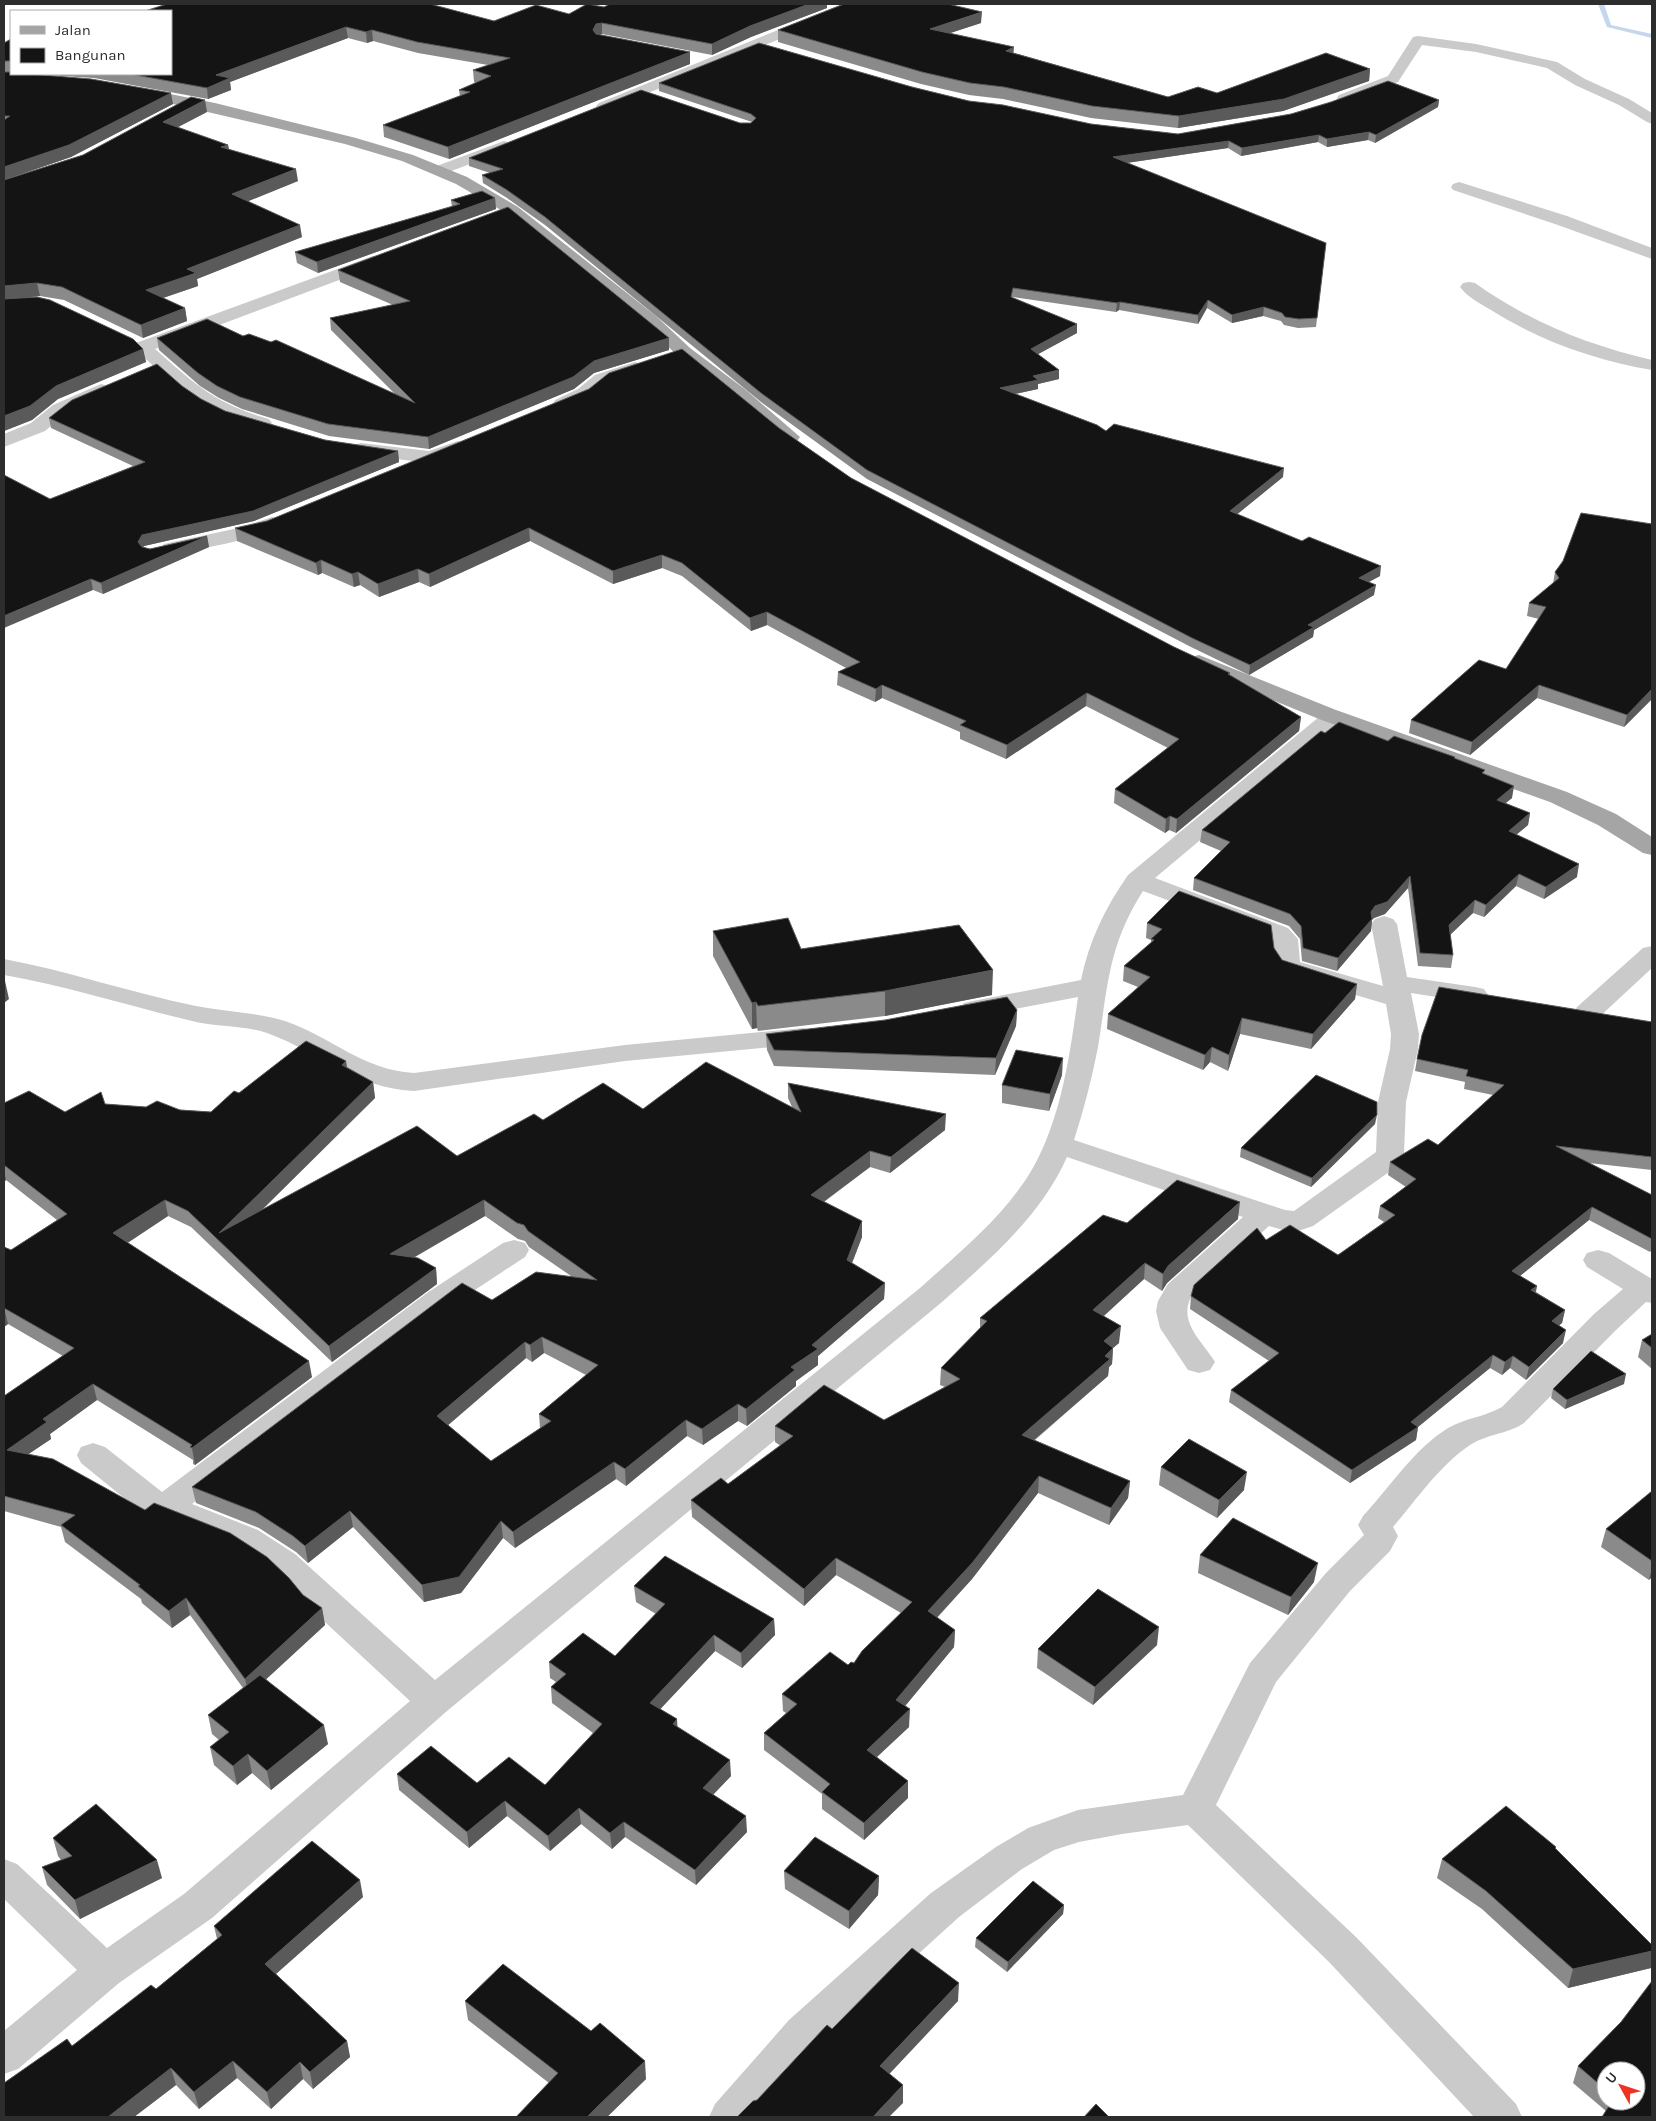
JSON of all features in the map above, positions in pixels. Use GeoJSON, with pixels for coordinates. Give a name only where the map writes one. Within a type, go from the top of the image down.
{"type":"FeatureCollection","features":[{"type":"Feature","properties":{"kind":"main road"},"geometry":{"type":"LineString","coordinates":[[114,88],[191,102],[359,143],[440,170],[484,191],[512,210],[650,320],[684,352],[739,394],[805,449]]}},
{"type":"Feature","properties":{"kind":"main road"},"geometry":{"type":"LineString","coordinates":[[1182,654],[1253,687],[1561,798],[1614,824],[1651,846]]}},
{"type":"Feature","properties":{"kind":"street"},"geometry":{"type":"LineString","coordinates":[[586,113],[852,4]]}},
{"type":"Feature","properties":{"kind":"street"},"geometry":{"type":"LineString","coordinates":[[1333,102],[1393,79],[1418,40],[1476,48],[1552,65],[1580,82],[1624,102],[1652,119]]}},
{"type":"Feature","properties":{"kind":"street"},"geometry":{"type":"LineString","coordinates":[[756,42],[784,51]]}},
{"type":"Feature","properties":{"kind":"street"},"geometry":{"type":"LineString","coordinates":[[684,56],[711,61]]}},
{"type":"Feature","properties":{"kind":"street"},"geometry":{"type":"LineString","coordinates":[[640,91],[665,99]]}},
{"type":"Feature","properties":{"kind":"street"},"geometry":{"type":"LineString","coordinates":[[170,112],[191,102]]}},
{"type":"Feature","properties":{"kind":"street"},"geometry":{"type":"LineString","coordinates":[[440,170],[522,139]]}},
{"type":"Feature","properties":{"kind":"street"},"geometry":{"type":"LineString","coordinates":[[1460,187],[1560,220],[1652,254]]}},
{"type":"Feature","properties":{"kind":"street"},"geometry":{"type":"LineString","coordinates":[[494,216],[512,210]]}},
{"type":"Feature","properties":{"kind":"street"},"geometry":{"type":"LineString","coordinates":[[279,429],[211,404],[192,391],[135,343],[388,256]]}},
{"type":"Feature","properties":{"kind":"street"},"geometry":{"type":"LineString","coordinates":[[1469,287],[1494,306],[1555,338],[1628,360],[1652,364]]}},
{"type":"Feature","properties":{"kind":"street"},"geometry":{"type":"LineString","coordinates":[[666,358],[684,352]]}},
{"type":"Feature","properties":{"kind":"street"},"geometry":{"type":"LineString","coordinates":[[144,372],[162,364]]}},
{"type":"Feature","properties":{"kind":"street"},"geometry":{"type":"LineString","coordinates":[[547,410],[582,395],[602,379],[647,364]]}},
{"type":"Feature","properties":{"kind":"street"},"geometry":{"type":"LineString","coordinates":[[4,441],[31,431],[44,424],[60,409],[118,383]]}},
{"type":"Feature","properties":{"kind":"street"},"geometry":{"type":"LineString","coordinates":[[395,472],[473,441]]}},
{"type":"Feature","properties":{"kind":"street"},"geometry":{"type":"LineString","coordinates":[[346,446],[431,458]]}},
{"type":"Feature","properties":{"kind":"street"},"geometry":{"type":"LineString","coordinates":[[151,552],[248,532],[288,517]]}},
{"type":"Feature","properties":{"kind":"street"},"geometry":{"type":"LineString","coordinates":[[4,2056],[105,1971],[198,1906],[434,1701],[873,1343],[978,1253],[1042,1176],[1058,1144],[1082,1060],[1094,986],[1107,934],[1137,880],[1333,716]]}},
{"type":"Feature","properties":{"kind":"street"},"geometry":{"type":"LineString","coordinates":[[1137,880],[1279,933],[1285,939],[1288,965],[1293,969],[1396,991],[1501,999]]}},
{"type":"Feature","properties":{"kind":"street"},"geometry":{"type":"LineString","coordinates":[[1058,1144],[1264,1214],[1289,1221],[1304,1219],[1378,1165],[1390,1154],[1392,1102],[1404,1049],[1405,1034],[1384,924]]}},
{"type":"Feature","properties":{"kind":"street"},"geometry":{"type":"LineString","coordinates":[[1587,1013],[1652,954]]}},
{"type":"Feature","properties":{"kind":"street"},"geometry":{"type":"LineString","coordinates":[[4,967],[46,974],[196,1014],[272,1026],[295,1034],[331,1056],[374,1076],[404,1082],[625,1054],[829,1033]]}},
{"type":"Feature","properties":{"kind":"street"},"geometry":{"type":"LineString","coordinates":[[951,1013],[1094,986]]}},
{"type":"Feature","properties":{"kind":"street"},"geometry":{"type":"LineString","coordinates":[[1558,1009],[1615,1018]]}},
{"type":"Feature","properties":{"kind":"street"},"geometry":{"type":"LineString","coordinates":[[1199,1362],[1174,1327],[1171,1314],[1172,1302],[1179,1291],[1264,1214]]}},
{"type":"Feature","properties":{"kind":"street"},"geometry":{"type":"LineString","coordinates":[[165,1508],[438,1300],[514,1250]]}},
{"type":"Feature","properties":{"kind":"street"},"geometry":{"type":"LineString","coordinates":[[1195,1809],[1263,1673],[1338,1582],[1378,1542],[1381,1536],[1375,1525],[1422,1471],[1460,1436],[1503,1423],[1513,1415],[1605,1322],[1648,1290],[1598,1260]]}},
{"type":"Feature","properties":{"kind":"street"},"geometry":{"type":"LineString","coordinates":[[93,1455],[152,1502],[246,1539],[265,1550],[283,1564],[434,1701]]}},
{"type":"Feature","properties":{"kind":"street"},"geometry":{"type":"LineString","coordinates":[[730,2117],[803,2033],[945,1905],[1009,1858],[1041,1839],[1078,1826],[1195,1809]]}},
{"type":"Feature","properties":{"kind":"street"},"geometry":{"type":"LineString","coordinates":[[1195,1809],[1343,1950],[1501,2117]]}},
{"type":"Feature","properties":{"kind":"street"},"geometry":{"type":"LineString","coordinates":[[4,1875],[105,1971]]}},
{"type":"Feature","properties":{"kind":"building"},"geometry":{"type":"Polygon","coordinates":[[[167,4],[430,4],[494,21],[536,5],[569,14],[587,4],[604,7],[610,4],[809,4],[750,26],[712,44],[602,23],[596,24],[593,30],[596,34],[690,52],[448,147],[383,125],[470,92],[459,90],[491,76],[473,70],[510,58],[417,42],[372,30],[366,32],[346,27],[216,75],[230,78],[207,88],[136,75],[172,75],[172,10],[148,10],[167,4]]]}},
{"type":"Feature","properties":{"kind":"building"},"geometry":{"type":"Polygon","coordinates":[[[844,4],[948,4],[982,12],[930,29],[1014,47],[1006,51],[1168,97],[1198,87],[1217,93],[1326,53],[1370,69],[1284,99],[1179,116],[1092,106],[1004,87],[970,83],[922,72],[778,30],[844,4]]]}},
{"type":"Feature","properties":{"kind":"building"},"geometry":{"type":"Polygon","coordinates":[[[10,40],[10,61],[4,61],[4,43],[10,40]]]}},
{"type":"Feature","properties":{"kind":"building"},"geometry":{"type":"Polygon","coordinates":[[[759,43],[912,87],[969,101],[1003,105],[1091,124],[1178,134],[1291,114],[1331,102],[1388,81],[1439,100],[1376,135],[1369,132],[1327,139],[1319,135],[1242,148],[1229,141],[1113,157],[1326,243],[1317,318],[1299,319],[1285,317],[1282,313],[1264,307],[1232,315],[1208,300],[1198,315],[1120,302],[1013,288],[1011,297],[1077,324],[1031,349],[1059,370],[1033,376],[1038,380],[1000,388],[1097,425],[1106,431],[1114,424],[1284,468],[1230,511],[1302,541],[1309,537],[1381,566],[1359,578],[1376,585],[1308,625],[1314,627],[1250,665],[1192,638],[867,470],[761,393],[545,217],[482,175],[503,169],[469,158],[641,90],[740,123],[751,123],[756,118],[751,114],[659,83],[759,43]]]}},
{"type":"Feature","properties":{"kind":"building"},"geometry":{"type":"Polygon","coordinates":[[[4,72],[10,72],[10,75],[42,75],[91,79],[171,93],[69,145],[4,167],[4,120],[10,116],[4,116],[4,72]]]}},
{"type":"Feature","properties":{"kind":"building"},"geometry":{"type":"Polygon","coordinates":[[[191,97],[205,100],[163,122],[228,145],[221,147],[296,169],[232,194],[300,225],[187,269],[196,273],[146,290],[185,308],[141,325],[62,287],[37,283],[4,286],[4,180],[83,155],[191,97]]]}},
{"type":"Feature","properties":{"kind":"building"},"geometry":{"type":"Polygon","coordinates":[[[482,191],[495,198],[317,262],[295,252],[460,204],[451,200],[482,191]]]}},
{"type":"Feature","properties":{"kind":"building"},"geometry":{"type":"Polygon","coordinates":[[[508,207],[669,338],[594,361],[573,377],[428,437],[328,424],[240,397],[217,386],[198,373],[157,338],[207,319],[243,336],[249,334],[271,342],[276,340],[415,403],[330,318],[410,301],[338,270],[508,207]]]}},
{"type":"Feature","properties":{"kind":"building"},"geometry":{"type":"Polygon","coordinates":[[[37,297],[50,300],[133,339],[143,349],[56,386],[30,406],[4,416],[4,299],[37,297]]]}},
{"type":"Feature","properties":{"kind":"building"},"geometry":{"type":"Polygon","coordinates":[[[682,349],[779,428],[851,478],[1174,647],[1230,673],[1228,674],[1301,717],[1177,819],[1170,816],[1166,819],[1115,789],[1179,739],[1087,693],[1007,745],[960,725],[966,721],[882,685],[876,689],[838,672],[860,662],[767,612],[750,618],[682,563],[662,555],[613,571],[529,528],[429,574],[418,569],[378,584],[358,572],[352,574],[321,560],[316,563],[235,528],[267,521],[589,389],[609,373],[682,349]]]}},
{"type":"Feature","properties":{"kind":"building"},"geometry":{"type":"Polygon","coordinates":[[[157,364],[182,386],[201,399],[225,411],[325,440],[398,451],[253,511],[142,535],[138,542],[142,547],[150,549],[207,536],[101,583],[91,579],[4,616],[4,475],[50,499],[145,462],[49,418],[72,400],[157,364]]]}},
{"type":"Feature","properties":{"kind":"building"},"geometry":{"type":"Polygon","coordinates":[[[1581,513],[1652,524],[1652,689],[1627,715],[1539,685],[1472,742],[1411,720],[1479,660],[1506,669],[1546,607],[1529,603],[1559,578],[1555,572],[1563,561],[1581,513]]]}},
{"type":"Feature","properties":{"kind":"building"},"geometry":{"type":"Polygon","coordinates":[[[1339,722],[1388,741],[1394,736],[1455,757],[1485,770],[1482,773],[1514,786],[1497,800],[1530,813],[1509,831],[1579,864],[1546,887],[1519,874],[1486,905],[1475,900],[1449,925],[1453,955],[1420,953],[1410,876],[1387,902],[1375,906],[1371,912],[1372,919],[1338,958],[1303,948],[1301,926],[1290,914],[1194,878],[1230,842],[1202,830],[1321,731],[1325,733],[1339,722]]]}},
{"type":"Feature","properties":{"kind":"building"},"geometry":{"type":"Polygon","coordinates":[[[1179,891],[1271,925],[1274,948],[1282,960],[1357,984],[1313,1034],[1242,1018],[1229,1055],[1212,1047],[1205,1055],[1108,1014],[1150,977],[1124,966],[1154,940],[1151,939],[1162,929],[1147,923],[1179,891]]]}},
{"type":"Feature","properties":{"kind":"building"},"geometry":{"type":"Polygon","coordinates":[[[788,918],[801,949],[959,925],[993,970],[885,991],[758,1006],[756,1002],[752,1003],[713,931],[788,918]]]}},
{"type":"Feature","properties":{"kind":"building"},"geometry":{"type":"Polygon","coordinates":[[[1439,987],[1652,1022],[1652,1157],[1556,1146],[1652,1195],[1652,1239],[1592,1207],[1512,1271],[1537,1286],[1531,1290],[1565,1310],[1552,1321],[1566,1330],[1529,1367],[1513,1356],[1505,1362],[1493,1355],[1411,1422],[1418,1427],[1352,1470],[1231,1390],[1279,1353],[1191,1296],[1194,1285],[1257,1228],[1266,1240],[1290,1225],[1338,1255],[1395,1215],[1380,1206],[1416,1179],[1390,1162],[1428,1139],[1438,1145],[1504,1085],[1466,1076],[1468,1070],[1417,1059],[1422,1035],[1439,987]]]}},
{"type":"Feature","properties":{"kind":"building"},"geometry":{"type":"Polygon","coordinates":[[[1007,997],[1017,1010],[996,1058],[774,1050],[766,1034],[885,1020],[1007,997]]]}},
{"type":"Feature","properties":{"kind":"building"},"geometry":{"type":"Polygon","coordinates":[[[306,1041],[346,1061],[342,1065],[373,1082],[219,1233],[417,1126],[457,1156],[534,1114],[543,1120],[603,1083],[643,1109],[706,1062],[801,1112],[788,1083],[946,1114],[891,1157],[870,1151],[811,1195],[862,1221],[847,1260],[885,1283],[812,1345],[818,1349],[791,1367],[795,1370],[746,1409],[738,1404],[702,1429],[686,1420],[625,1469],[614,1462],[513,1532],[501,1521],[459,1577],[422,1585],[350,1511],[305,1546],[256,1512],[192,1487],[462,1283],[492,1300],[536,1272],[597,1280],[528,1231],[524,1225],[517,1223],[484,1200],[390,1254],[418,1258],[436,1268],[329,1346],[188,1211],[165,1200],[113,1233],[309,1361],[192,1448],[190,1447],[192,1445],[93,1384],[43,1419],[47,1422],[7,1450],[53,1459],[145,1510],[154,1503],[230,1533],[267,1557],[289,1578],[303,1595],[322,1608],[245,1679],[186,1598],[169,1611],[138,1586],[140,1585],[61,1525],[75,1515],[4,1496],[4,1396],[74,1348],[4,1308],[4,1247],[11,1250],[67,1214],[4,1165],[4,1103],[29,1091],[65,1112],[101,1092],[105,1104],[146,1107],[157,1101],[180,1110],[211,1112],[234,1091],[239,1093],[306,1041]],[[542,1337],[530,1345],[525,1342],[437,1416],[491,1461],[551,1421],[539,1414],[598,1365],[542,1337]]]}},
{"type":"Feature","properties":{"kind":"building"},"geometry":{"type":"Polygon","coordinates":[[[1016,1050],[1063,1058],[1050,1094],[1002,1085],[1016,1050]]]}},
{"type":"Feature","properties":{"kind":"building"},"geometry":{"type":"Polygon","coordinates":[[[1316,1075],[1377,1102],[1377,1115],[1312,1178],[1241,1148],[1316,1075]]]}},
{"type":"Feature","properties":{"kind":"building"},"geometry":{"type":"Polygon","coordinates":[[[1177,1180],[1240,1202],[1168,1266],[1163,1274],[1145,1263],[1093,1310],[1121,1326],[1104,1341],[1113,1348],[1105,1356],[1110,1359],[1022,1435],[1130,1481],[1111,1508],[1039,1476],[973,1562],[928,1611],[955,1630],[896,1700],[910,1709],[867,1750],[908,1781],[864,1823],[822,1792],[830,1784],[764,1733],[797,1704],[782,1694],[830,1652],[848,1665],[851,1662],[854,1663],[862,1651],[912,1602],[836,1558],[804,1589],[691,1500],[721,1478],[728,1484],[793,1436],[775,1426],[824,1385],[884,1420],[960,1379],[941,1368],[987,1321],[980,1318],[1103,1215],[1127,1223],[1177,1180]]]}},
{"type":"Feature","properties":{"kind":"building"},"geometry":{"type":"Polygon","coordinates":[[[1652,1334],[1652,1348],[1642,1340],[1652,1334]]]}},
{"type":"Feature","properties":{"kind":"building"},"geometry":{"type":"Polygon","coordinates":[[[1591,1351],[1626,1374],[1567,1400],[1553,1389],[1591,1351]]]}},
{"type":"Feature","properties":{"kind":"building"},"geometry":{"type":"Polygon","coordinates":[[[1189,1439],[1247,1472],[1219,1500],[1161,1467],[1189,1439]]]}},
{"type":"Feature","properties":{"kind":"building"},"geometry":{"type":"Polygon","coordinates":[[[1652,1491],[1652,1561],[1606,1529],[1652,1491]]]}},
{"type":"Feature","properties":{"kind":"building"},"geometry":{"type":"Polygon","coordinates":[[[1233,1518],[1318,1563],[1291,1597],[1200,1555],[1233,1518]]]}},
{"type":"Feature","properties":{"kind":"building"},"geometry":{"type":"Polygon","coordinates":[[[665,1556],[774,1619],[741,1653],[714,1635],[650,1703],[677,1719],[673,1724],[730,1760],[703,1788],[746,1816],[695,1870],[624,1822],[610,1833],[579,1808],[548,1836],[505,1801],[467,1832],[397,1774],[431,1746],[477,1783],[509,1757],[545,1785],[602,1724],[551,1687],[566,1674],[549,1662],[583,1633],[615,1656],[665,1604],[634,1586],[665,1556]]]}},
{"type":"Feature","properties":{"kind":"building"},"geometry":{"type":"Polygon","coordinates":[[[1098,1589],[1159,1627],[1095,1687],[1038,1649],[1098,1589]]]}},
{"type":"Feature","properties":{"kind":"building"},"geometry":{"type":"Polygon","coordinates":[[[260,1675],[324,1725],[267,1771],[248,1754],[233,1766],[210,1747],[229,1732],[208,1715],[260,1675]]]}},
{"type":"Feature","properties":{"kind":"building"},"geometry":{"type":"Polygon","coordinates":[[[96,1804],[157,1860],[75,1900],[42,1867],[72,1856],[53,1838],[96,1804]]]}},
{"type":"Feature","properties":{"kind":"building"},"geometry":{"type":"Polygon","coordinates":[[[1506,1806],[1556,1847],[1652,1945],[1652,1951],[1573,1969],[1486,1891],[1442,1859],[1506,1806]]]}},
{"type":"Feature","properties":{"kind":"building"},"geometry":{"type":"Polygon","coordinates":[[[815,1837],[879,1876],[849,1911],[784,1871],[815,1837]]]}},
{"type":"Feature","properties":{"kind":"building"},"geometry":{"type":"Polygon","coordinates":[[[312,1841],[360,1880],[265,1964],[347,2041],[310,2072],[300,2062],[267,2092],[233,2061],[194,2092],[171,2068],[108,2117],[4,2117],[4,2083],[67,2039],[72,2046],[151,1985],[156,1989],[222,1935],[214,1926],[312,1841]]]}},
{"type":"Feature","properties":{"kind":"building"},"geometry":{"type":"Polygon","coordinates":[[[1033,1881],[1064,1905],[1008,1962],[976,1938],[1033,1881]]]}},
{"type":"Feature","properties":{"kind":"building"},"geometry":{"type":"Polygon","coordinates":[[[912,1948],[959,1983],[880,2066],[903,2085],[873,2117],[737,2117],[753,2101],[757,2100],[827,2025],[832,2029],[912,1948]]]}},
{"type":"Feature","properties":{"kind":"building"},"geometry":{"type":"Polygon","coordinates":[[[503,1964],[591,2031],[600,2023],[645,2061],[587,2117],[516,2117],[558,2073],[465,2001],[503,1964]]]}},
{"type":"Feature","properties":{"kind":"building"},"geometry":{"type":"Polygon","coordinates":[[[1652,1981],[1652,2117],[1602,2117],[1606,2111],[1646,2111],[1646,2061],[1596,2061],[1596,2081],[1578,2066],[1621,2022],[1652,1981]]]}},
{"type":"Feature","properties":{"kind":"building"},"geometry":{"type":"Polygon","coordinates":[[[1096,2104],[1109,2117],[1084,2117],[1096,2104]]]}},
{"type":"Feature","properties":{"kind":"waterway"},"geometry":{"type":"LineString","coordinates":[[1601,4],[1609,26],[1652,36]]}}]}
